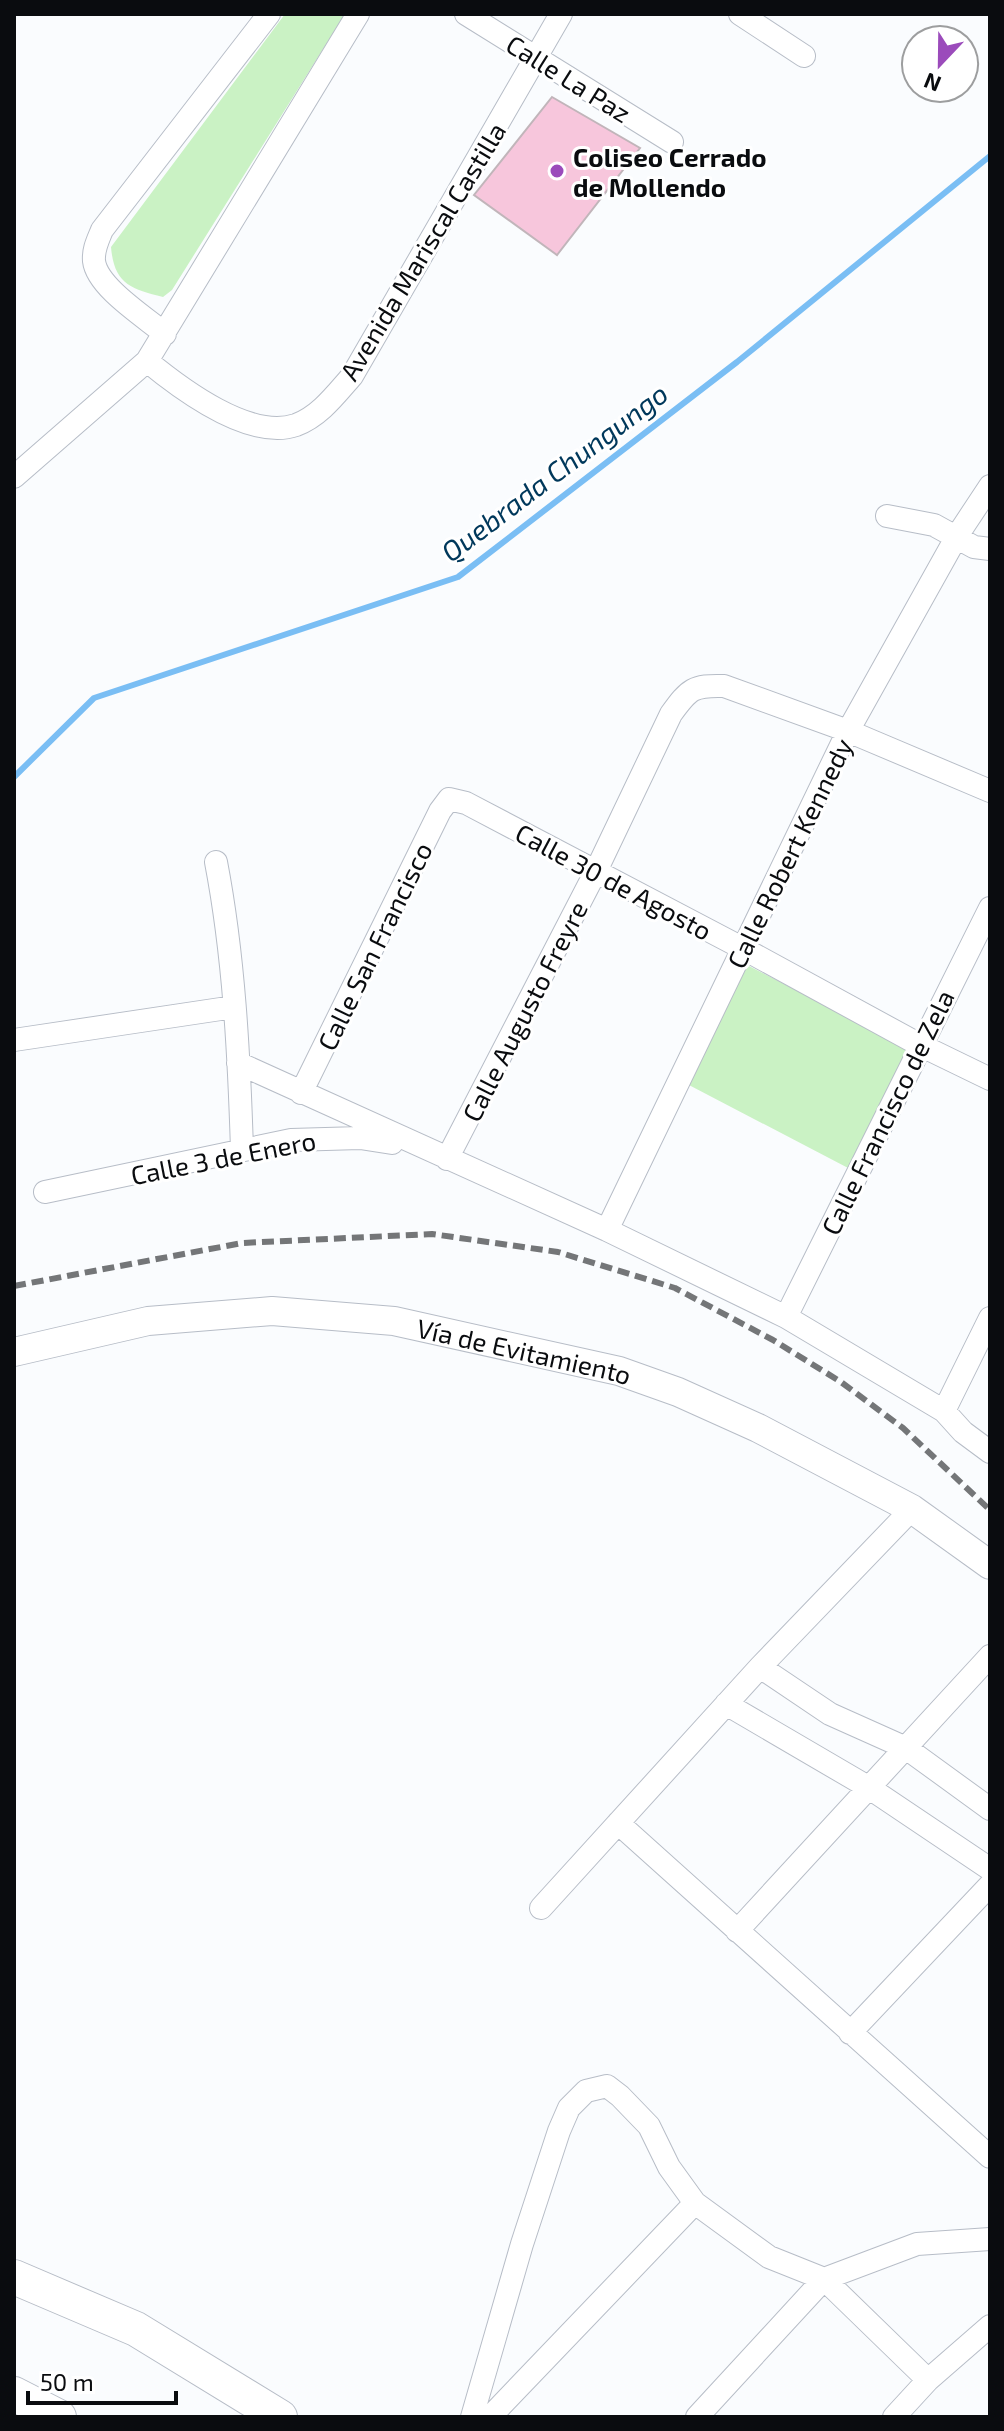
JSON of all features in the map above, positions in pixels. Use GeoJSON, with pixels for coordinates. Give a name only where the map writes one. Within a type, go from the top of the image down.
{"type":"FeatureCollection","features":[{"type":"Feature","properties":{"kind":"highway"},"geometry":{"type":"LineString","coordinates":[[14,2277],[136,2329],[280,2417]]}},
{"type":"Feature","properties":{"kind":"highway"},"geometry":{"type":"LineString","coordinates":[[14,2394],[57,2416]]}},
{"type":"Feature","properties":{"kind":"main road","name":"Vía de Evitamiento"},"geometry":{"type":"LineString","coordinates":[[14,1352],[148,1321],[272,1311],[394,1321],[619,1371],[678,1392],[758,1428],[912,1509],[990,1565]]}},
{"type":"Feature","properties":{"kind":"street"},"geometry":{"type":"LineString","coordinates":[[165,334],[112,290],[100,276],[94,263],[94,247],[102,230],[269,14]]}},
{"type":"Feature","properties":{"kind":"street"},"geometry":{"type":"LineString","coordinates":[[14,477],[147,361],[358,14]]}},
{"type":"Feature","properties":{"kind":"street","name":"Calle La Paz"},"geometry":{"type":"LineString","coordinates":[[466,14],[672,142]]}},
{"type":"Feature","properties":{"kind":"street","name":"Avenida Mariscal Castilla"},"geometry":{"type":"LineString","coordinates":[[147,361],[192,395],[230,415],[266,428],[295,425],[321,411],[352,376],[561,14]]}},
{"type":"Feature","properties":{"kind":"street"},"geometry":{"type":"LineString","coordinates":[[740,14],[804,56]]}},
{"type":"Feature","properties":{"kind":"street","name":"Calle Robert Kennedy"},"geometry":{"type":"LineString","coordinates":[[607,1230],[848,731],[957,536],[990,486]]}},
{"type":"Feature","properties":{"kind":"street"},"geometry":{"type":"LineString","coordinates":[[887,516],[934,525],[974,547],[990,549]]}},
{"type":"Feature","properties":{"kind":"street","name":"Calle Augusto Freyre"},"geometry":{"type":"LineString","coordinates":[[447,1159],[596,871],[671,714],[687,692],[703,685],[724,686],[848,731]]}},
{"type":"Feature","properties":{"kind":"street"},"geometry":{"type":"LineString","coordinates":[[848,731],[990,791]]}},
{"type":"Feature","properties":{"kind":"street","name":"Calle 30 de Agosto"},"geometry":{"type":"LineString","coordinates":[[449,799],[466,803],[920,1045],[990,1079]]}},
{"type":"Feature","properties":{"kind":"street","name":"Calle San Francisco"},"geometry":{"type":"LineString","coordinates":[[301,1093],[386,917],[449,799]]}},
{"type":"Feature","properties":{"kind":"street"},"geometry":{"type":"LineString","coordinates":[[216,862],[226,917],[242,1150]]}},
{"type":"Feature","properties":{"kind":"street","name":"Calle Francisco de Zela"},"geometry":{"type":"LineString","coordinates":[[786,1317],[990,908]]}},
{"type":"Feature","properties":{"kind":"street"},"geometry":{"type":"LineString","coordinates":[[14,1040],[234,1007]]}},
{"type":"Feature","properties":{"kind":"street"},"geometry":{"type":"LineString","coordinates":[[238,1063],[607,1230],[786,1317],[944,1411],[963,1432],[990,1452]]}},
{"type":"Feature","properties":{"kind":"street","name":"Calle 3 de Enero"},"geometry":{"type":"LineString","coordinates":[[45,1192],[291,1140],[360,1138],[386,1141],[447,1159]]}},
{"type":"Feature","properties":{"kind":"street"},"geometry":{"type":"LineString","coordinates":[[944,1411],[990,1318]]}},
{"type":"Feature","properties":{"kind":"street"},"geometry":{"type":"LineString","coordinates":[[541,1908],[760,1667],[912,1509]]}},
{"type":"Feature","properties":{"kind":"street"},"geometry":{"type":"LineString","coordinates":[[737,1931],[990,1656]]}},
{"type":"Feature","properties":{"kind":"street"},"geometry":{"type":"LineString","coordinates":[[760,1667],[830,1714],[906,1748],[990,1809]]}},
{"type":"Feature","properties":{"kind":"street"},"geometry":{"type":"LineString","coordinates":[[726,1704],[868,1787],[990,1869]]}},
{"type":"Feature","properties":{"kind":"street"},"geometry":{"type":"LineString","coordinates":[[618,1823],[990,2157]]}},
{"type":"Feature","properties":{"kind":"street"},"geometry":{"type":"LineString","coordinates":[[850,2033],[990,1885]]}},
{"type":"Feature","properties":{"kind":"street"},"geometry":{"type":"LineString","coordinates":[[472,2417],[522,2244],[559,2131],[569,2108],[586,2091],[607,2086],[649,2126],[669,2167],[695,2203],[769,2257],[824,2279],[928,2380]]}},
{"type":"Feature","properties":{"kind":"street"},"geometry":{"type":"LineString","coordinates":[[490,2417],[695,2203]]}},
{"type":"Feature","properties":{"kind":"street"},"geometry":{"type":"LineString","coordinates":[[697,2417],[824,2279],[917,2244],[990,2239]]}},
{"type":"Feature","properties":{"kind":"street"},"geometry":{"type":"LineString","coordinates":[[894,2417],[928,2380],[990,2326]]}},
{"type":"Feature","properties":{"kind":"green space"},"geometry":{"type":"Polygon","coordinates":[[[285,14],[345,14],[172,290],[163,297],[133,287],[120,277],[111,247],[285,14]]]}},
{"type":"Feature","properties":{"kind":"green space"},"geometry":{"type":"Polygon","coordinates":[[[745,964],[912,1049],[850,1169],[687,1084],[745,964]]]}},
{"type":"Feature","properties":{"kind":"building","name":"Coliseo Cerrado de Mollendo"},"geometry":{"type":"Polygon","coordinates":[[[552,97],[640,148],[557,255],[474,195],[552,97]]]}},
{"type":"Feature","properties":{"kind":"waterway","name":"Quebrada Chungungo"},"geometry":{"type":"LineString","coordinates":[[14,777],[94,698],[458,577],[737,362],[990,156]]}},
{"type":"Feature","properties":{"kind":"railway"},"geometry":{"type":"LineString","coordinates":[[14,1286],[242,1243],[432,1234],[558,1252],[675,1288],[773,1340],[841,1382],[903,1428],[990,1510]]}},
{"type":"Feature","properties":{"kind":"place","name":"Coliseo Cerrado de Mollendo"},"geometry":{"type":"Point","coordinates":[557,171]}}]}
